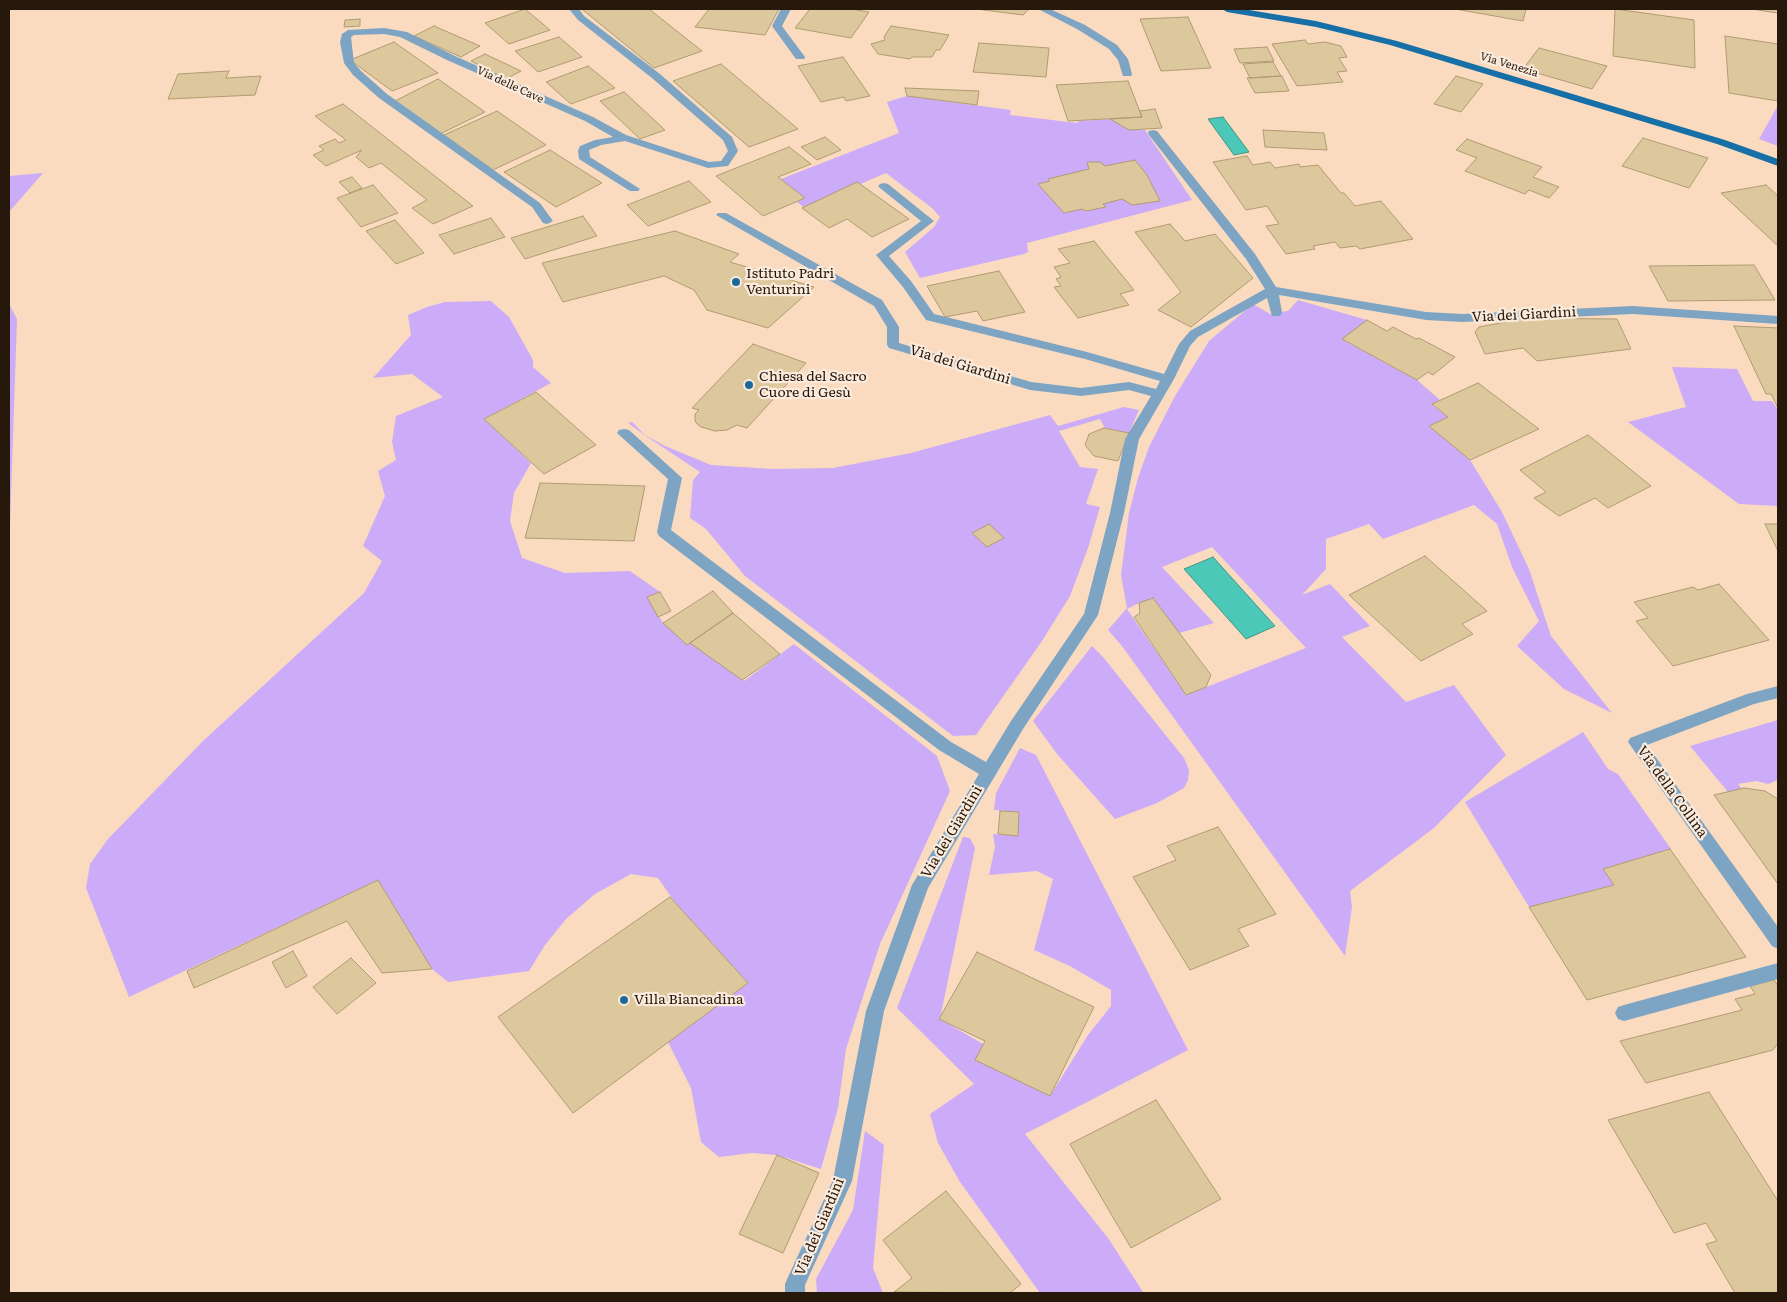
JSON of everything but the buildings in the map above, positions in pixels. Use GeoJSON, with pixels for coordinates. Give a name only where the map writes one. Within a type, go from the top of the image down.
{"type":"FeatureCollection","features":[{"type":"Feature","properties":{"kind":"main road","name":"Via Venezia"},"geometry":{"type":"LineString","coordinates":[[1227,9],[1316,24],[1394,43],[1721,142],[1778,163]]}},
{"type":"Feature","properties":{"kind":"street","name":"Via delle Cave"},"geometry":{"type":"LineString","coordinates":[[547,221],[536,205],[383,96],[357,73],[349,63],[345,42],[346,36],[352,32],[403,34],[626,138],[708,165],[724,164],[733,151],[728,139],[656,76],[581,18],[574,9]]}},
{"type":"Feature","properties":{"kind":"street"},"geometry":{"type":"LineString","coordinates":[[786,9],[777,26],[800,58]]}},
{"type":"Feature","properties":{"kind":"street"},"geometry":{"type":"LineString","coordinates":[[1043,9],[1081,27],[1114,47],[1123,59],[1127,74]]}},
{"type":"Feature","properties":{"kind":"street"},"geometry":{"type":"LineString","coordinates":[[1153,133],[1251,256],[1272,290],[1276,313]]}},
{"type":"Feature","properties":{"kind":"street"},"geometry":{"type":"LineString","coordinates":[[626,138],[599,142],[584,148],[583,151],[585,158],[634,189]]}},
{"type":"Feature","properties":{"kind":"street"},"geometry":{"type":"LineString","coordinates":[[884,186],[928,221],[882,255],[907,284],[930,317],[1087,356],[1168,379]]}},
{"type":"Feature","properties":{"kind":"street","name":"Via dei Giardini"},"geometry":{"type":"LineString","coordinates":[[722,216],[878,303],[893,327],[893,345],[1030,386],[1081,392],[1129,386],[1159,394]]}},
{"type":"Feature","properties":{"kind":"street","name":"Via dei Giardini"},"geometry":{"type":"LineString","coordinates":[[796,1293],[795,1284],[842,1182],[875,1011],[920,885],[1017,724],[1091,615],[1117,513],[1132,440],[1168,379],[1185,344],[1194,334],[1272,290],[1426,316],[1462,318],[1633,310],[1778,320]]}},
{"type":"Feature","properties":{"kind":"street"},"geometry":{"type":"LineString","coordinates":[[624,433],[674,478],[664,532],[945,746],[989,772]]}},
{"type":"Feature","properties":{"kind":"street","name":"Via della Collina"},"geometry":{"type":"LineString","coordinates":[[1778,692],[1752,698],[1636,742],[1778,941]]}},
{"type":"Feature","properties":{"kind":"street"},"geometry":{"type":"LineString","coordinates":[[1624,1013],[1778,971]]}},
{"type":"Feature","properties":{"kind":"shaded area"},"geometry":{"type":"Polygon","coordinates":[[[907,96],[1011,110],[1010,115],[1077,123],[1079,121],[1110,119],[1129,130],[1145,130],[1192,200],[1027,243],[1028,252],[1024,254],[920,278],[905,252],[934,227],[940,217],[932,208],[886,173],[805,208],[797,202],[804,198],[781,179],[899,133],[887,102],[907,96]]]}},
{"type":"Feature","properties":{"kind":"shaded area"},"geometry":{"type":"Polygon","coordinates":[[[1778,107],[1778,146],[1759,139],[1778,107]]]}},
{"type":"Feature","properties":{"kind":"shaded area"},"geometry":{"type":"Polygon","coordinates":[[[43,173],[9,212],[9,176],[43,173]]]}},
{"type":"Feature","properties":{"kind":"shaded area"},"geometry":{"type":"Polygon","coordinates":[[[1298,300],[1367,320],[1345,341],[1417,380],[1440,400],[1432,405],[1448,417],[1429,426],[1470,460],[1502,512],[1529,569],[1551,636],[1612,713],[1564,689],[1517,646],[1539,621],[1512,567],[1497,524],[1474,505],[1383,539],[1369,524],[1326,539],[1326,569],[1302,595],[1330,584],[1370,626],[1342,637],[1406,702],[1454,685],[1506,755],[1434,828],[1350,891],[1352,907],[1345,956],[1122,646],[1108,630],[1127,608],[1121,575],[1129,513],[1138,478],[1149,447],[1175,396],[1209,341],[1253,304],[1270,314],[1288,311],[1298,300]],[[1212,547],[1162,567],[1214,623],[1179,633],[1139,603],[1127,609],[1186,695],[1306,648],[1212,547]]]}},
{"type":"Feature","properties":{"kind":"shaded area"},"geometry":{"type":"Polygon","coordinates":[[[491,301],[509,317],[533,360],[533,367],[551,383],[484,419],[531,463],[514,493],[510,521],[522,558],[565,573],[630,571],[660,592],[647,597],[663,623],[744,681],[794,644],[937,756],[950,791],[880,944],[846,1049],[838,1108],[821,1169],[777,1155],[752,1153],[719,1157],[701,1142],[691,1088],[668,1042],[748,983],[674,901],[658,878],[631,874],[595,894],[566,919],[545,945],[529,971],[448,982],[432,969],[378,880],[129,997],[86,888],[90,864],[108,839],[203,741],[364,593],[382,561],[363,546],[385,496],[378,471],[396,460],[392,442],[396,416],[443,397],[412,374],[373,378],[411,335],[408,315],[445,302],[491,301]]]}},
{"type":"Feature","properties":{"kind":"shaded area"},"geometry":{"type":"Polygon","coordinates":[[[9,304],[17,319],[9,555],[9,304]]]}},
{"type":"Feature","properties":{"kind":"shaded area"},"geometry":{"type":"Polygon","coordinates":[[[1672,367],[1737,369],[1753,401],[1772,401],[1778,410],[1778,506],[1739,504],[1628,422],[1686,407],[1672,367]]]}},
{"type":"Feature","properties":{"kind":"shaded area"},"geometry":{"type":"Polygon","coordinates":[[[1124,407],[1139,410],[1129,433],[1105,428],[1100,419],[1059,431],[1080,467],[1098,469],[1086,504],[1100,507],[1088,548],[1070,596],[1042,641],[976,735],[953,736],[745,576],[706,529],[690,518],[693,480],[700,472],[646,436],[628,423],[632,422],[645,435],[665,446],[711,465],[773,469],[833,468],[911,453],[1050,415],[1058,426],[1124,407]]]}},
{"type":"Feature","properties":{"kind":"shaded area"},"geometry":{"type":"Polygon","coordinates":[[[1092,646],[1103,657],[1184,758],[1189,770],[1188,780],[1184,788],[1157,803],[1115,819],[1057,754],[1033,721],[1092,646]]]}},
{"type":"Feature","properties":{"kind":"shaded area"},"geometry":{"type":"Polygon","coordinates":[[[1778,720],[1778,780],[1768,784],[1756,781],[1738,784],[1742,789],[1728,792],[1690,746],[1778,720]]]}},
{"type":"Feature","properties":{"kind":"shaded area"},"geometry":{"type":"Polygon","coordinates":[[[1583,732],[1608,769],[1618,774],[1671,849],[1604,869],[1614,885],[1529,907],[1465,802],[1583,732]]]}},
{"type":"Feature","properties":{"kind":"shaded area"},"geometry":{"type":"Polygon","coordinates":[[[1020,748],[1036,755],[1188,1050],[1025,1134],[1108,1238],[1143,1292],[1141,1293],[1040,1293],[960,1182],[938,1143],[930,1114],[974,1084],[897,1008],[963,837],[970,838],[975,848],[940,1019],[983,1044],[1050,1096],[1088,1035],[1111,1006],[1111,990],[1070,966],[1034,950],[1053,879],[1037,871],[989,875],[995,847],[993,834],[1018,836],[1019,812],[994,810],[996,793],[1020,748]]]}},
{"type":"Feature","properties":{"kind":"shaded area"},"geometry":{"type":"Polygon","coordinates":[[[865,1131],[884,1145],[873,1268],[883,1293],[817,1293],[816,1279],[853,1210],[865,1131]]]}},
{"type":"Feature","properties":{"kind":"water"},"geometry":{"type":"Polygon","coordinates":[[[1223,117],[1249,152],[1234,155],[1208,119],[1223,117]]]}},
{"type":"Feature","properties":{"kind":"water"},"geometry":{"type":"Polygon","coordinates":[[[1213,557],[1275,626],[1246,639],[1184,569],[1213,557]]]}},
{"type":"Feature","properties":{"kind":"place","name":"Istituto Padri Venturini"},"geometry":{"type":"Point","coordinates":[736,282]}},
{"type":"Feature","properties":{"kind":"place","name":"Chiesa del Sacro Cuore di Gesù"},"geometry":{"type":"Point","coordinates":[749,385]}},
{"type":"Feature","properties":{"kind":"place","name":"Villa Biancadina"},"geometry":{"type":"Point","coordinates":[624,1000]}}]}
